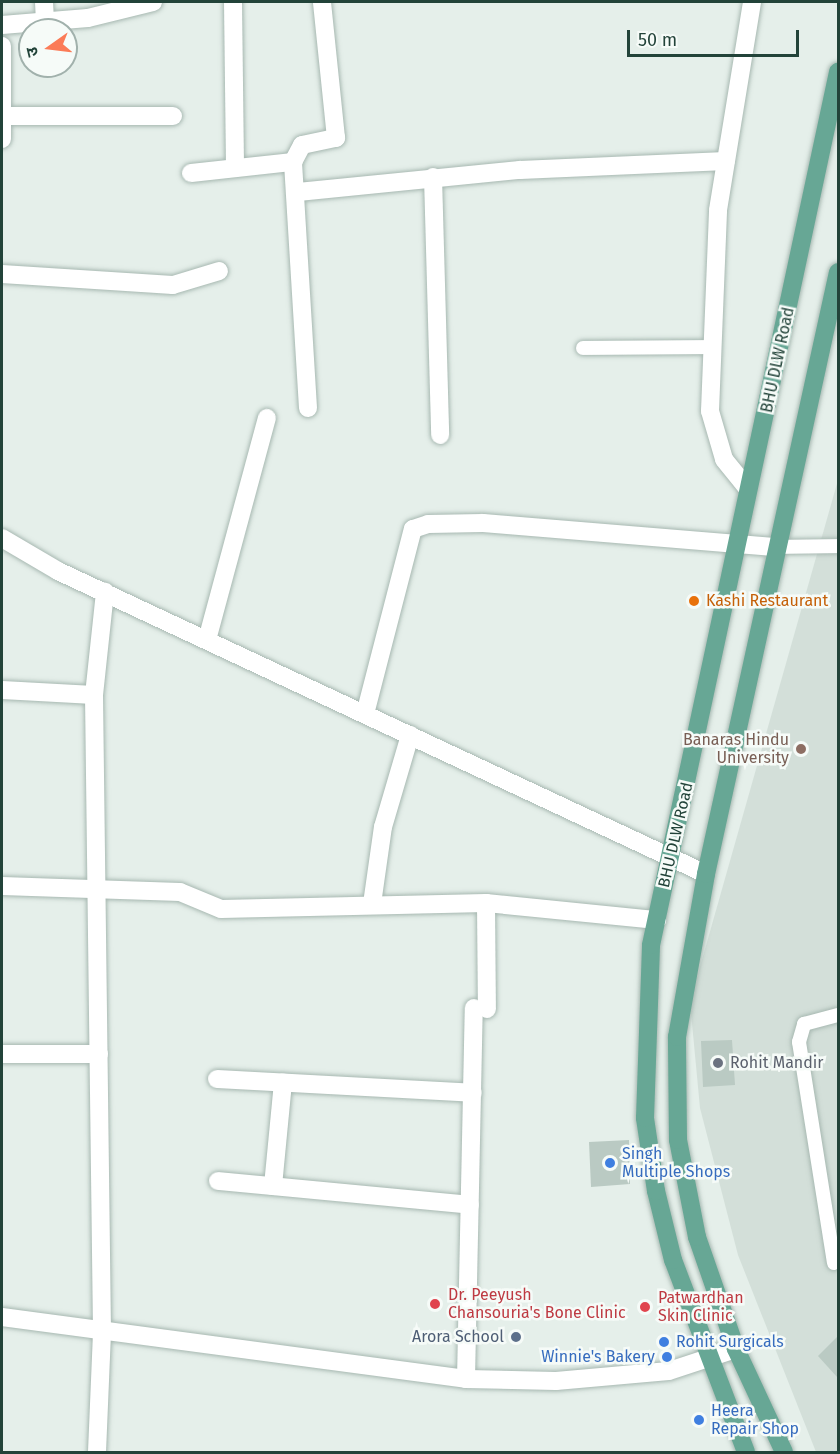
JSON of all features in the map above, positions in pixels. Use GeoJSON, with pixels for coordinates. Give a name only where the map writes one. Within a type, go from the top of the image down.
{"type":"FeatureCollection","features":[{"type":"Feature","properties":{"kind":"main road","name":"BHU DLW Road"},"geometry":{"type":"LineString","coordinates":[[746,1452],[707,1359],[673,1260],[645,1118],[648,988],[657,920],[735,543],[838,72]]}},
{"type":"Feature","properties":{"kind":"main road"},"geometry":{"type":"LineString","coordinates":[[784,1452],[736,1349],[697,1237],[678,1140],[677,1037],[706,874],[838,272]]}},
{"type":"Feature","properties":{"kind":"street"},"geometry":{"type":"LineString","coordinates":[[44,2],[45,18]]}},
{"type":"Feature","properties":{"kind":"street"},"geometry":{"type":"LineString","coordinates":[[78,19],[153,2]]}},
{"type":"Feature","properties":{"kind":"street"},"geometry":{"type":"LineString","coordinates":[[233,2],[235,168]]}},
{"type":"Feature","properties":{"kind":"street"},"geometry":{"type":"LineString","coordinates":[[308,408],[298,192],[293,162],[302,145],[336,138],[322,2]]}},
{"type":"Feature","properties":{"kind":"street"},"geometry":{"type":"LineString","coordinates":[[748,489],[724,459],[714,435],[712,347],[717,210],[752,2]]}},
{"type":"Feature","properties":{"kind":"street"},"geometry":{"type":"LineString","coordinates":[[2,25],[18,24]]}},
{"type":"Feature","properties":{"kind":"street"},"geometry":{"type":"LineString","coordinates":[[2,46],[2,139]]}},
{"type":"Feature","properties":{"kind":"street"},"geometry":{"type":"LineString","coordinates":[[3,116],[173,116]]}},
{"type":"Feature","properties":{"kind":"street"},"geometry":{"type":"LineString","coordinates":[[298,192],[433,177],[726,161]]}},
{"type":"Feature","properties":{"kind":"street"},"geometry":{"type":"LineString","coordinates":[[191,173],[293,162]]}},
{"type":"Feature","properties":{"kind":"street"},"geometry":{"type":"LineString","coordinates":[[433,177],[440,435]]}},
{"type":"Feature","properties":{"kind":"street"},"geometry":{"type":"LineString","coordinates":[[2,274],[173,285],[219,271]]}},
{"type":"Feature","properties":{"kind":"street"},"geometry":{"type":"LineString","coordinates":[[207,640],[267,418]]}},
{"type":"Feature","properties":{"kind":"street"},"geometry":{"type":"LineString","coordinates":[[365,714],[413,529],[428,524],[483,523],[777,548]]}},
{"type":"Feature","properties":{"kind":"street"},"geometry":{"type":"LineString","coordinates":[[2,538],[105,592],[706,874]]}},
{"type":"Feature","properties":{"kind":"street"},"geometry":{"type":"LineString","coordinates":[[97,1452],[102,1332],[94,695],[105,592]]}},
{"type":"Feature","properties":{"kind":"street"},"geometry":{"type":"LineString","coordinates":[[2,690],[94,695]]}},
{"type":"Feature","properties":{"kind":"street"},"geometry":{"type":"LineString","coordinates":[[372,904],[383,827],[410,735]]}},
{"type":"Feature","properties":{"kind":"street"},"geometry":{"type":"LineString","coordinates":[[2,886],[180,892],[222,909],[486,903],[657,920]]}},
{"type":"Feature","properties":{"kind":"street"},"geometry":{"type":"LineString","coordinates":[[466,1379],[473,1093],[481,1009],[486,903]]}},
{"type":"Feature","properties":{"kind":"street"},"geometry":{"type":"LineString","coordinates":[[2,1054],[99,1054]]}},
{"type":"Feature","properties":{"kind":"street"},"geometry":{"type":"LineString","coordinates":[[217,1079],[473,1093]]}},
{"type":"Feature","properties":{"kind":"street"},"geometry":{"type":"LineString","coordinates":[[273,1186],[283,1082]]}},
{"type":"Feature","properties":{"kind":"street"},"geometry":{"type":"LineString","coordinates":[[218,1181],[470,1204]]}},
{"type":"Feature","properties":{"kind":"street"},"geometry":{"type":"LineString","coordinates":[[2,1317],[466,1379],[556,1381],[669,1371],[736,1349]]}},
{"type":"Feature","properties":{"kind":"lane"},"geometry":{"type":"LineString","coordinates":[[583,348],[712,347]]}},
{"type":"Feature","properties":{"kind":"lane"},"geometry":{"type":"LineString","coordinates":[[777,548],[838,546]]}},
{"type":"Feature","properties":{"kind":"lane"},"geometry":{"type":"LineString","coordinates":[[834,1263],[799,1042],[804,1024],[838,1015]]}},
{"type":"Feature","properties":{"kind":"shaded area","name":"Banaras Hindu University"},"geometry":{"type":"Polygon","coordinates":[[[838,480],[838,1452],[816,1452],[738,1255],[700,1108],[690,1002],[838,480]]]}},
{"type":"Feature","properties":{"kind":"building","name":"Rohit Mandir"},"geometry":{"type":"Polygon","coordinates":[[[732,1040],[735,1085],[703,1087],[701,1041],[732,1040]]]}},
{"type":"Feature","properties":{"kind":"building","name":"Singh Multiple Shops"},"geometry":{"type":"Polygon","coordinates":[[[629,1140],[630,1184],[591,1187],[589,1142],[629,1140]]]}},
{"type":"Feature","properties":{"kind":"building"},"geometry":{"type":"Polygon","coordinates":[[[838,1336],[838,1375],[837,1377],[818,1356],[838,1336]]]}},
{"type":"Feature","properties":{"kind":"place","name":"Kashi Restaurant"},"geometry":{"type":"Point","coordinates":[694,601]}},
{"type":"Feature","properties":{"kind":"place","name":"Banaras Hindu University"},"geometry":{"type":"Point","coordinates":[801,749]}},
{"type":"Feature","properties":{"kind":"place","name":"Rohit Mandir"},"geometry":{"type":"Point","coordinates":[718,1063]}},
{"type":"Feature","properties":{"kind":"place","name":"Singh Multiple Shops"},"geometry":{"type":"Point","coordinates":[610,1163]}},
{"type":"Feature","properties":{"kind":"place","name":"Dr. Peeyush Chansouria's Bone Clinic"},"geometry":{"type":"Point","coordinates":[435,1304]}},
{"type":"Feature","properties":{"kind":"place","name":"Patwardhan Skin Clinic"},"geometry":{"type":"Point","coordinates":[645,1307]}},
{"type":"Feature","properties":{"kind":"place","name":"Arora School"},"geometry":{"type":"Point","coordinates":[516,1337]}},
{"type":"Feature","properties":{"kind":"place","name":"Rohit Surgicals"},"geometry":{"type":"Point","coordinates":[664,1342]}},
{"type":"Feature","properties":{"kind":"place","name":"Winnie's Bakery"},"geometry":{"type":"Point","coordinates":[667,1357]}},
{"type":"Feature","properties":{"kind":"place","name":"Heera Repair Shop"},"geometry":{"type":"Point","coordinates":[699,1420]}}]}
